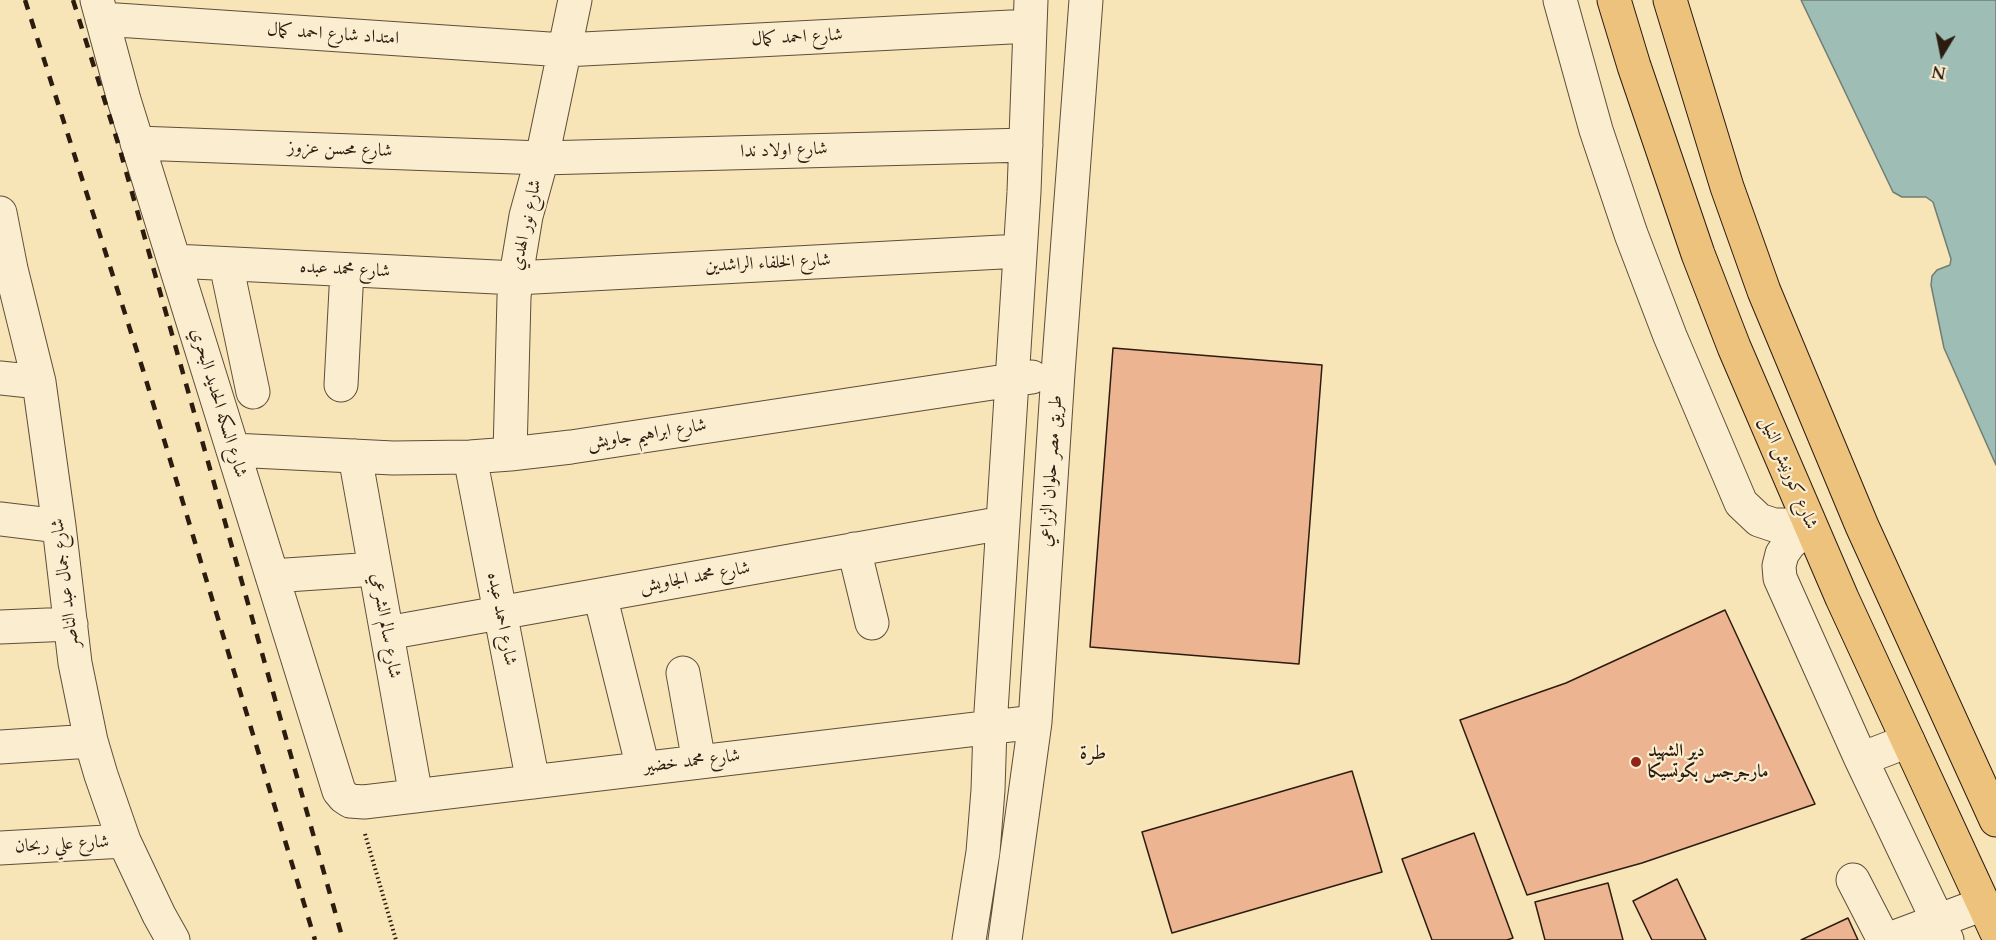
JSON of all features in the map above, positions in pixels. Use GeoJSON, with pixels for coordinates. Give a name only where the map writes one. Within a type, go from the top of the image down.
{"type":"FeatureCollection","features":[{"type":"Feature","properties":{"kind":"highway","name":"شارع كورنيش النيل"},"geometry":{"type":"LineString","coordinates":[[1614,0],[1698,254],[1734,347],[1810,525],[1990,918]]}},
{"type":"Feature","properties":{"kind":"highway"},"geometry":{"type":"LineString","coordinates":[[1670,0],[1726,187],[1764,291],[1862,526],[1996,820]]}},
{"type":"Feature","properties":{"kind":"street","name":"شارع نور الهدي"},"geometry":{"type":"LineString","coordinates":[[510,454],[516,278],[526,216],[542,158],[575,0]]}},
{"type":"Feature","properties":{"kind":"street","name":"طريق مصر حلوان الزراعي"},"geometry":{"type":"LineString","coordinates":[[1005,940],[1035,722],[1086,0]]}},
{"type":"Feature","properties":{"kind":"street"},"geometry":{"type":"LineString","coordinates":[[1560,0],[1596,130],[1631,234],[1670,336],[1741,503],[1759,520],[1774,525],[1810,525]]}},
{"type":"Feature","properties":{"kind":"street","name":"امتداد شارع احمد كمال"},"geometry":{"type":"LineString","coordinates":[[100,9],[564,50]]}},
{"type":"Feature","properties":{"kind":"street","name":"شارع السكه الحديد البحري"},"geometry":{"type":"LineString","coordinates":[[100,9],[137,143],[339,791],[353,802]]}},
{"type":"Feature","properties":{"kind":"street","name":"شارع احمد كمال"},"geometry":{"type":"LineString","coordinates":[[564,50],[1030,13]]}},
{"type":"Feature","properties":{"kind":"street"},"geometry":{"type":"LineString","coordinates":[[969,940],[983,852],[988,790],[1026,145],[1030,13]]}},
{"type":"Feature","properties":{"kind":"street","name":"شارع محسن عزوز"},"geometry":{"type":"LineString","coordinates":[[137,143],[542,158]]}},
{"type":"Feature","properties":{"kind":"street","name":"شارع اولاد ندا"},"geometry":{"type":"LineString","coordinates":[[542,158],[1026,145]]}},
{"type":"Feature","properties":{"kind":"street","name":"شارع جمال عبد الناصر"},"geometry":{"type":"LineString","coordinates":[[0,213],[5,268],[39,382],[77,673],[91,741],[100,775],[124,842],[173,940]]}},
{"type":"Feature","properties":{"kind":"street","name":"شارع الخلفاء الراشدين"},"geometry":{"type":"LineString","coordinates":[[516,278],[1020,251]]}},
{"type":"Feature","properties":{"kind":"street","name":"شارع محمد عبده"},"geometry":{"type":"LineString","coordinates":[[174,261],[516,278]]}},
{"type":"Feature","properties":{"kind":"street"},"geometry":{"type":"LineString","coordinates":[[226,264],[253,392]]}},
{"type":"Feature","properties":{"kind":"street"},"geometry":{"type":"LineString","coordinates":[[341,385],[347,270]]}},
{"type":"Feature","properties":{"kind":"street","name":"شارع ابراهيم جاويش"},"geometry":{"type":"LineString","coordinates":[[233,450],[403,458],[510,454],[571,447],[1058,373]]}},
{"type":"Feature","properties":{"kind":"street"},"geometry":{"type":"LineString","coordinates":[[0,378],[39,382]]}},
{"type":"Feature","properties":{"kind":"street","name":"شارع سالم الشرعي"},"geometry":{"type":"LineString","coordinates":[[355,456],[416,796]]}},
{"type":"Feature","properties":{"kind":"street","name":"شارع احمد عبده"},"geometry":{"type":"LineString","coordinates":[[470,457],[533,782]]}},
{"type":"Feature","properties":{"kind":"street"},"geometry":{"type":"LineString","coordinates":[[0,519],[59,526]]}},
{"type":"Feature","properties":{"kind":"street","name":"شارع محمد الجاويش"},"geometry":{"type":"LineString","coordinates":[[387,633],[1003,522]]}},
{"type":"Feature","properties":{"kind":"street"},"geometry":{"type":"LineString","coordinates":[[1810,525],[1789,544],[1782,554],[1779,566],[1780,578],[1861,759],[1943,930]]}},
{"type":"Feature","properties":{"kind":"street"},"geometry":{"type":"LineString","coordinates":[[854,549],[872,623]]}},
{"type":"Feature","properties":{"kind":"street"},"geometry":{"type":"LineString","coordinates":[[272,576],[375,569]]}},
{"type":"Feature","properties":{"kind":"street"},"geometry":{"type":"LineString","coordinates":[[600,595],[643,768]]}},
{"type":"Feature","properties":{"kind":"street"},"geometry":{"type":"LineString","coordinates":[[0,627],[70,624]]}},
{"type":"Feature","properties":{"kind":"street"},"geometry":{"type":"LineString","coordinates":[[683,673],[699,762]]}},
{"type":"Feature","properties":{"kind":"street","name":"شارع محمد خضير"},"geometry":{"type":"LineString","coordinates":[[353,802],[1035,722]]}},
{"type":"Feature","properties":{"kind":"street"},"geometry":{"type":"LineString","coordinates":[[0,747],[91,741]]}},
{"type":"Feature","properties":{"kind":"street"},"geometry":{"type":"LineString","coordinates":[[1861,759],[1908,741]]}},
{"type":"Feature","properties":{"kind":"street","name":"شارع علي ربحان"},"geometry":{"type":"LineString","coordinates":[[0,848],[124,842]]}},
{"type":"Feature","properties":{"kind":"street"},"geometry":{"type":"LineString","coordinates":[[1853,880],[1886,940],[1943,930],[1990,918]]}},
{"type":"Feature","properties":{"kind":"path"},"geometry":{"type":"LineString","coordinates":[[353,802],[396,940]]}},
{"type":"Feature","properties":{"kind":"water"},"geometry":{"type":"Polygon","coordinates":[[[1801,0],[1996,0],[1996,465],[1944,348],[1931,285],[1932,276],[1937,270],[1950,265],[1951,259],[1933,202],[1926,197],[1902,197],[1893,192],[1801,0]]]}},
{"type":"Feature","properties":{"kind":"building"},"geometry":{"type":"Polygon","coordinates":[[[1113,348],[1322,365],[1299,664],[1090,647],[1113,348]]]}},
{"type":"Feature","properties":{"kind":"building","name":"دير الشهيد مارجرجس بكوتسيكا"},"geometry":{"type":"Polygon","coordinates":[[[1725,610],[1815,804],[1642,863],[1527,895],[1460,720],[1566,683],[1725,610]]]}},
{"type":"Feature","properties":{"kind":"building"},"geometry":{"type":"Polygon","coordinates":[[[1352,771],[1382,872],[1172,933],[1142,832],[1352,771]]]}},
{"type":"Feature","properties":{"kind":"building"},"geometry":{"type":"Polygon","coordinates":[[[1474,833],[1513,938],[1507,940],[1432,940],[1402,859],[1474,833]]]}},
{"type":"Feature","properties":{"kind":"building"},"geometry":{"type":"Polygon","coordinates":[[[1677,879],[1706,940],[1652,940],[1633,901],[1677,879]]]}},
{"type":"Feature","properties":{"kind":"building"},"geometry":{"type":"Polygon","coordinates":[[[1608,883],[1623,940],[1545,940],[1535,902],[1608,883]]]}},
{"type":"Feature","properties":{"kind":"building"},"geometry":{"type":"Polygon","coordinates":[[[1848,918],[1858,940],[1801,940],[1848,918]]]}},
{"type":"Feature","properties":{"kind":"railway"},"geometry":{"type":"LineString","coordinates":[[25,0],[143,370],[315,940]]}},
{"type":"Feature","properties":{"kind":"railway"},"geometry":{"type":"LineString","coordinates":[[73,0],[118,143],[343,940]]}},
{"type":"Feature","properties":{"kind":"place","name":"دير الشهيد مارجرجس بكوتسيكا"},"geometry":{"type":"Point","coordinates":[1636,762]}},
{"type":"Feature","properties":{"kind":"district","name":"طرة"},"geometry":{"type":"Point","coordinates":[1093,754]}}]}
